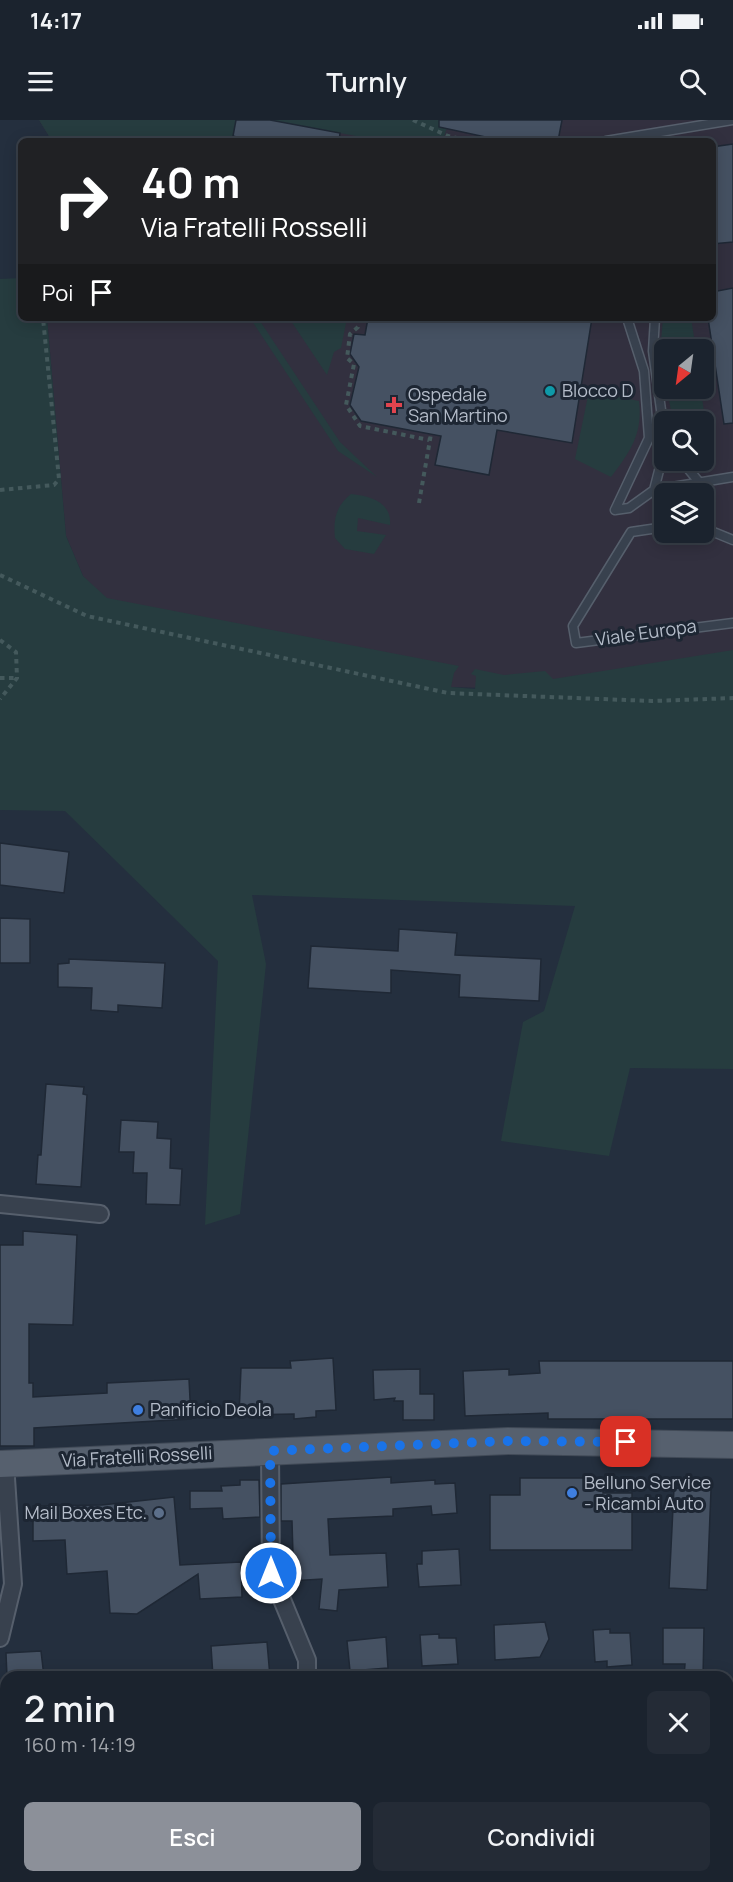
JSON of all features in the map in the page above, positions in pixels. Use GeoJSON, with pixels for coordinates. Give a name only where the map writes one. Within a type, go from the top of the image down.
{"type":"FeatureCollection","features":[{"type":"Feature","properties":{"kind":"main road","name":"Via Fratelli Rosselli"},"geometry":{"type":"LineString","coordinates":[[2,1463],[508,1441],[733,1445]]}},
{"type":"Feature","properties":{"kind":"street"},"geometry":{"type":"LineString","coordinates":[[0,1204],[100,1214]]}},
{"type":"Feature","properties":{"kind":"street"},"geometry":{"type":"LineString","coordinates":[[270,1451],[271,1573],[307,1660],[307,1671]]}},
{"type":"Feature","properties":{"kind":"street","name":"Via Fratelli Rosselli"},"geometry":{"type":"LineString","coordinates":[[0,1638],[13,1584],[2,1463]]}},
{"type":"Feature","properties":{"kind":"lane"},"geometry":{"type":"LineString","coordinates":[[624,138],[733,120]]}},
{"type":"Feature","properties":{"kind":"lane"},"geometry":{"type":"LineString","coordinates":[[628,321],[644,371],[649,438],[615,510],[628,507],[654,490]]}},
{"type":"Feature","properties":{"kind":"lane"},"geometry":{"type":"LineString","coordinates":[[655,321],[653,351],[661,411]]}},
{"type":"Feature","properties":{"kind":"lane"},"geometry":{"type":"LineString","coordinates":[[690,471],[699,482]]}},
{"type":"Feature","properties":{"kind":"lane"},"geometry":{"type":"LineString","coordinates":[[693,483],[733,477]]}},
{"type":"Feature","properties":{"kind":"lane","name":"Viale Europa"},"geometry":{"type":"LineString","coordinates":[[654,529],[631,532],[573,626],[576,643],[733,623]]}},
{"type":"Feature","properties":{"kind":"lane"},"geometry":{"type":"LineString","coordinates":[[714,532],[733,540]]}},
{"type":"Feature","properties":{"kind":"path"},"geometry":{"type":"LineString","coordinates":[[413,120],[457,138]]}},
{"type":"Feature","properties":{"kind":"path"},"geometry":{"type":"LineString","coordinates":[[0,490],[54,485],[60,478],[43,321]]}},
{"type":"Feature","properties":{"kind":"path"},"geometry":{"type":"LineString","coordinates":[[359,321],[358,327],[350,334],[347,358],[354,364],[346,405],[360,426],[429,440]]}},
{"type":"Feature","properties":{"kind":"path"},"geometry":{"type":"LineString","coordinates":[[419,503],[431,434]]}},
{"type":"Feature","properties":{"kind":"path"},"geometry":{"type":"LineString","coordinates":[[0,575],[87,616],[448,693],[652,700],[733,698]]}},
{"type":"Feature","properties":{"kind":"path"},"geometry":{"type":"LineString","coordinates":[[0,640],[16,652],[17,678],[0,699]]}},
{"type":"Feature","properties":{"kind":"path"},"geometry":{"type":"LineString","coordinates":[[0,678],[17,678]]}},
{"type":"Feature","properties":{"kind":"shaded area","name":"Ospedale San Martino"},"geometry":{"type":"Polygon","coordinates":[[[39,120],[733,120],[733,694],[451,687],[107,613],[83,576],[66,536],[47,321],[716,321],[716,138],[50,138],[39,120]]]}},
{"type":"Feature","properties":{"kind":"green space"},"geometry":{"type":"Polygon","coordinates":[[[39,120],[236,120],[250,138],[50,138],[39,120]]]}},
{"type":"Feature","properties":{"kind":"green space"},"geometry":{"type":"Polygon","coordinates":[[[270,120],[449,120],[444,138],[367,138],[270,120]]]}},
{"type":"Feature","properties":{"kind":"green space"},"geometry":{"type":"Polygon","coordinates":[[[18,278],[18,321],[47,321],[66,536],[83,576],[107,598],[459,666],[454,673],[451,687],[475,689],[476,676],[471,674],[475,669],[504,675],[545,671],[553,679],[733,650],[733,1069],[630,1068],[609,1156],[501,1141],[523,1022],[544,1011],[575,906],[252,895],[266,964],[240,1214],[205,1225],[218,961],[65,811],[0,810],[0,279],[18,278]]]}},
{"type":"Feature","properties":{"kind":"green space"},"geometry":{"type":"Polygon","coordinates":[[[252,321],[260,321],[340,442],[377,477],[338,451],[252,321]]]}},
{"type":"Feature","properties":{"kind":"green space"},"geometry":{"type":"Polygon","coordinates":[[[291,321],[346,321],[341,348],[334,352],[327,375],[291,321]]]}},
{"type":"Feature","properties":{"kind":"green space"},"geometry":{"type":"Polygon","coordinates":[[[663,321],[691,321],[694,339],[661,339],[663,321]]]}},
{"type":"Feature","properties":{"kind":"green space"},"geometry":{"type":"Polygon","coordinates":[[[589,391],[639,401],[639,423],[634,442],[611,477],[575,459],[589,391]]]}},
{"type":"Feature","properties":{"kind":"green space"},"geometry":{"type":"Polygon","coordinates":[[[669,399],[702,399],[704,411],[671,411],[669,399]]]}},
{"type":"Feature","properties":{"kind":"green space"},"geometry":{"type":"Polygon","coordinates":[[[351,494],[365,496],[378,502],[384,506],[390,517],[390,525],[358,518],[357,531],[386,535],[374,554],[345,549],[335,538],[337,513],[342,503],[351,494]]]}},
{"type":"Feature","properties":{"kind":"building"},"geometry":{"type":"Polygon","coordinates":[[[236,120],[270,120],[340,133],[339,138],[240,138],[233,136],[236,120]]]}},
{"type":"Feature","properties":{"kind":"building"},"geometry":{"type":"Polygon","coordinates":[[[439,120],[562,120],[559,138],[490,138],[439,127],[439,120]]]}},
{"type":"Feature","properties":{"kind":"building"},"geometry":{"type":"Polygon","coordinates":[[[733,144],[733,242],[716,244],[716,146],[733,144]]]}},
{"type":"Feature","properties":{"kind":"building"},"geometry":{"type":"Polygon","coordinates":[[[733,288],[733,423],[724,424],[714,358],[714,339],[711,339],[708,321],[716,321],[716,291],[733,288]]]}},
{"type":"Feature","properties":{"kind":"building"},"geometry":{"type":"Polygon","coordinates":[[[367,321],[592,321],[572,443],[497,430],[489,475],[435,465],[441,436],[361,421],[350,405],[359,367],[350,354],[354,334],[365,335],[367,321]]]}},
{"type":"Feature","properties":{"kind":"building"},"geometry":{"type":"Polygon","coordinates":[[[0,843],[69,852],[64,893],[0,885],[0,843]]]}},
{"type":"Feature","properties":{"kind":"building"},"geometry":{"type":"Polygon","coordinates":[[[0,918],[30,919],[30,963],[0,963],[0,918]]]}},
{"type":"Feature","properties":{"kind":"building"},"geometry":{"type":"Polygon","coordinates":[[[399,929],[457,933],[455,955],[541,959],[539,1001],[459,997],[460,975],[391,970],[391,993],[308,988],[311,946],[398,951],[399,929]]]}},
{"type":"Feature","properties":{"kind":"building"},"geometry":{"type":"Polygon","coordinates":[[[69,959],[165,963],[162,1008],[118,1005],[118,1012],[91,1010],[92,988],[58,987],[58,964],[69,963],[69,959]]]}},
{"type":"Feature","properties":{"kind":"building"},"geometry":{"type":"Polygon","coordinates":[[[46,1084],[84,1087],[83,1094],[87,1095],[81,1187],[36,1184],[38,1155],[41,1155],[46,1084]]]}},
{"type":"Feature","properties":{"kind":"building"},"geometry":{"type":"Polygon","coordinates":[[[121,1120],[158,1122],[157,1138],[171,1139],[170,1168],[182,1169],[180,1205],[146,1204],[147,1173],[133,1173],[134,1152],[119,1152],[121,1120]]]}},
{"type":"Feature","properties":{"kind":"building"},"geometry":{"type":"Polygon","coordinates":[[[23,1231],[77,1235],[73,1325],[29,1324],[29,1383],[33,1383],[33,1397],[107,1393],[107,1383],[189,1379],[191,1419],[34,1428],[34,1446],[0,1446],[0,1245],[23,1245],[23,1231]]]}},
{"type":"Feature","properties":{"kind":"building"},"geometry":{"type":"Polygon","coordinates":[[[333,1358],[336,1410],[316,1411],[316,1417],[294,1419],[294,1414],[239,1415],[241,1368],[291,1368],[290,1361],[333,1358]]]}},
{"type":"Feature","properties":{"kind":"building"},"geometry":{"type":"Polygon","coordinates":[[[539,1361],[733,1361],[733,1419],[548,1419],[548,1413],[465,1416],[463,1371],[509,1369],[509,1375],[540,1373],[539,1361]]]}},
{"type":"Feature","properties":{"kind":"building"},"geometry":{"type":"Polygon","coordinates":[[[420,1369],[420,1394],[434,1394],[434,1420],[403,1420],[403,1401],[394,1401],[395,1398],[374,1400],[373,1370],[420,1369]]]}},
{"type":"Feature","properties":{"kind":"building"},"geometry":{"type":"Polygon","coordinates":[[[391,1477],[391,1483],[435,1480],[435,1484],[455,1483],[457,1513],[432,1515],[431,1506],[393,1509],[393,1516],[328,1519],[330,1555],[386,1553],[388,1587],[339,1590],[337,1611],[319,1609],[322,1579],[290,1581],[289,1555],[293,1555],[292,1521],[281,1521],[281,1484],[391,1477]]]}},
{"type":"Feature","properties":{"kind":"building"},"geometry":{"type":"Polygon","coordinates":[[[520,1478],[603,1478],[603,1493],[632,1493],[632,1550],[490,1550],[490,1495],[520,1495],[520,1478]]]}},
{"type":"Feature","properties":{"kind":"building"},"geometry":{"type":"Polygon","coordinates":[[[240,1480],[259,1480],[260,1517],[223,1519],[222,1508],[190,1509],[190,1491],[222,1491],[221,1486],[240,1485],[240,1480]]]}},
{"type":"Feature","properties":{"kind":"building"},"geometry":{"type":"Polygon","coordinates":[[[674,1488],[711,1490],[707,1590],[669,1588],[674,1488]]]}},
{"type":"Feature","properties":{"kind":"building"},"geometry":{"type":"Polygon","coordinates":[[[174,1497],[180,1565],[241,1562],[242,1597],[200,1599],[198,1574],[137,1614],[110,1613],[107,1571],[67,1574],[65,1540],[33,1541],[33,1506],[102,1505],[174,1497]]]}},
{"type":"Feature","properties":{"kind":"building"},"geometry":{"type":"Polygon","coordinates":[[[459,1549],[461,1585],[419,1587],[417,1564],[422,1564],[422,1551],[459,1549]]]}},
{"type":"Feature","properties":{"kind":"building"},"geometry":{"type":"Polygon","coordinates":[[[545,1622],[549,1639],[540,1657],[495,1660],[494,1625],[545,1622]]]}},
{"type":"Feature","properties":{"kind":"building"},"geometry":{"type":"Polygon","coordinates":[[[663,1628],[704,1628],[703,1671],[684,1671],[685,1664],[663,1664],[663,1628]]]}},
{"type":"Feature","properties":{"kind":"building"},"geometry":{"type":"Polygon","coordinates":[[[610,1629],[610,1633],[630,1633],[632,1665],[607,1667],[607,1661],[595,1662],[593,1630],[610,1629]]]}},
{"type":"Feature","properties":{"kind":"building"},"geometry":{"type":"Polygon","coordinates":[[[439,1634],[439,1638],[456,1638],[458,1664],[422,1666],[420,1635],[439,1634]]]}},
{"type":"Feature","properties":{"kind":"building"},"geometry":{"type":"Polygon","coordinates":[[[386,1637],[388,1668],[350,1671],[347,1641],[386,1637]]]}},
{"type":"Feature","properties":{"kind":"building"},"geometry":{"type":"Polygon","coordinates":[[[267,1642],[269,1671],[213,1671],[211,1646],[267,1642]]]}},
{"type":"Feature","properties":{"kind":"building"},"geometry":{"type":"Polygon","coordinates":[[[41,1651],[43,1671],[7,1671],[6,1653],[41,1651]]]}},
{"type":"Feature","properties":{"kind":"place","name":"Blocco D"},"geometry":{"type":"Point","coordinates":[550,391]}},
{"type":"Feature","properties":{"kind":"place","name":"Ospedale San Martino"},"geometry":{"type":"Point","coordinates":[394,405]}},
{"type":"Feature","properties":{"kind":"place","name":"Panificio Deola"},"geometry":{"type":"Point","coordinates":[138,1410]}},
{"type":"Feature","properties":{"kind":"place","name":"Belluno Service - Ricambi Auto"},"geometry":{"type":"Point","coordinates":[572,1493]}},
{"type":"Feature","properties":{"kind":"place","name":"Mail Boxes Etc."},"geometry":{"type":"Point","coordinates":[159,1513]}},
{"type":"Feature","properties":{"kind":"route"},"geometry":{"type":"LineString","coordinates":[[271,1573],[270,1451],[508,1441],[626,1442]]}}]}
